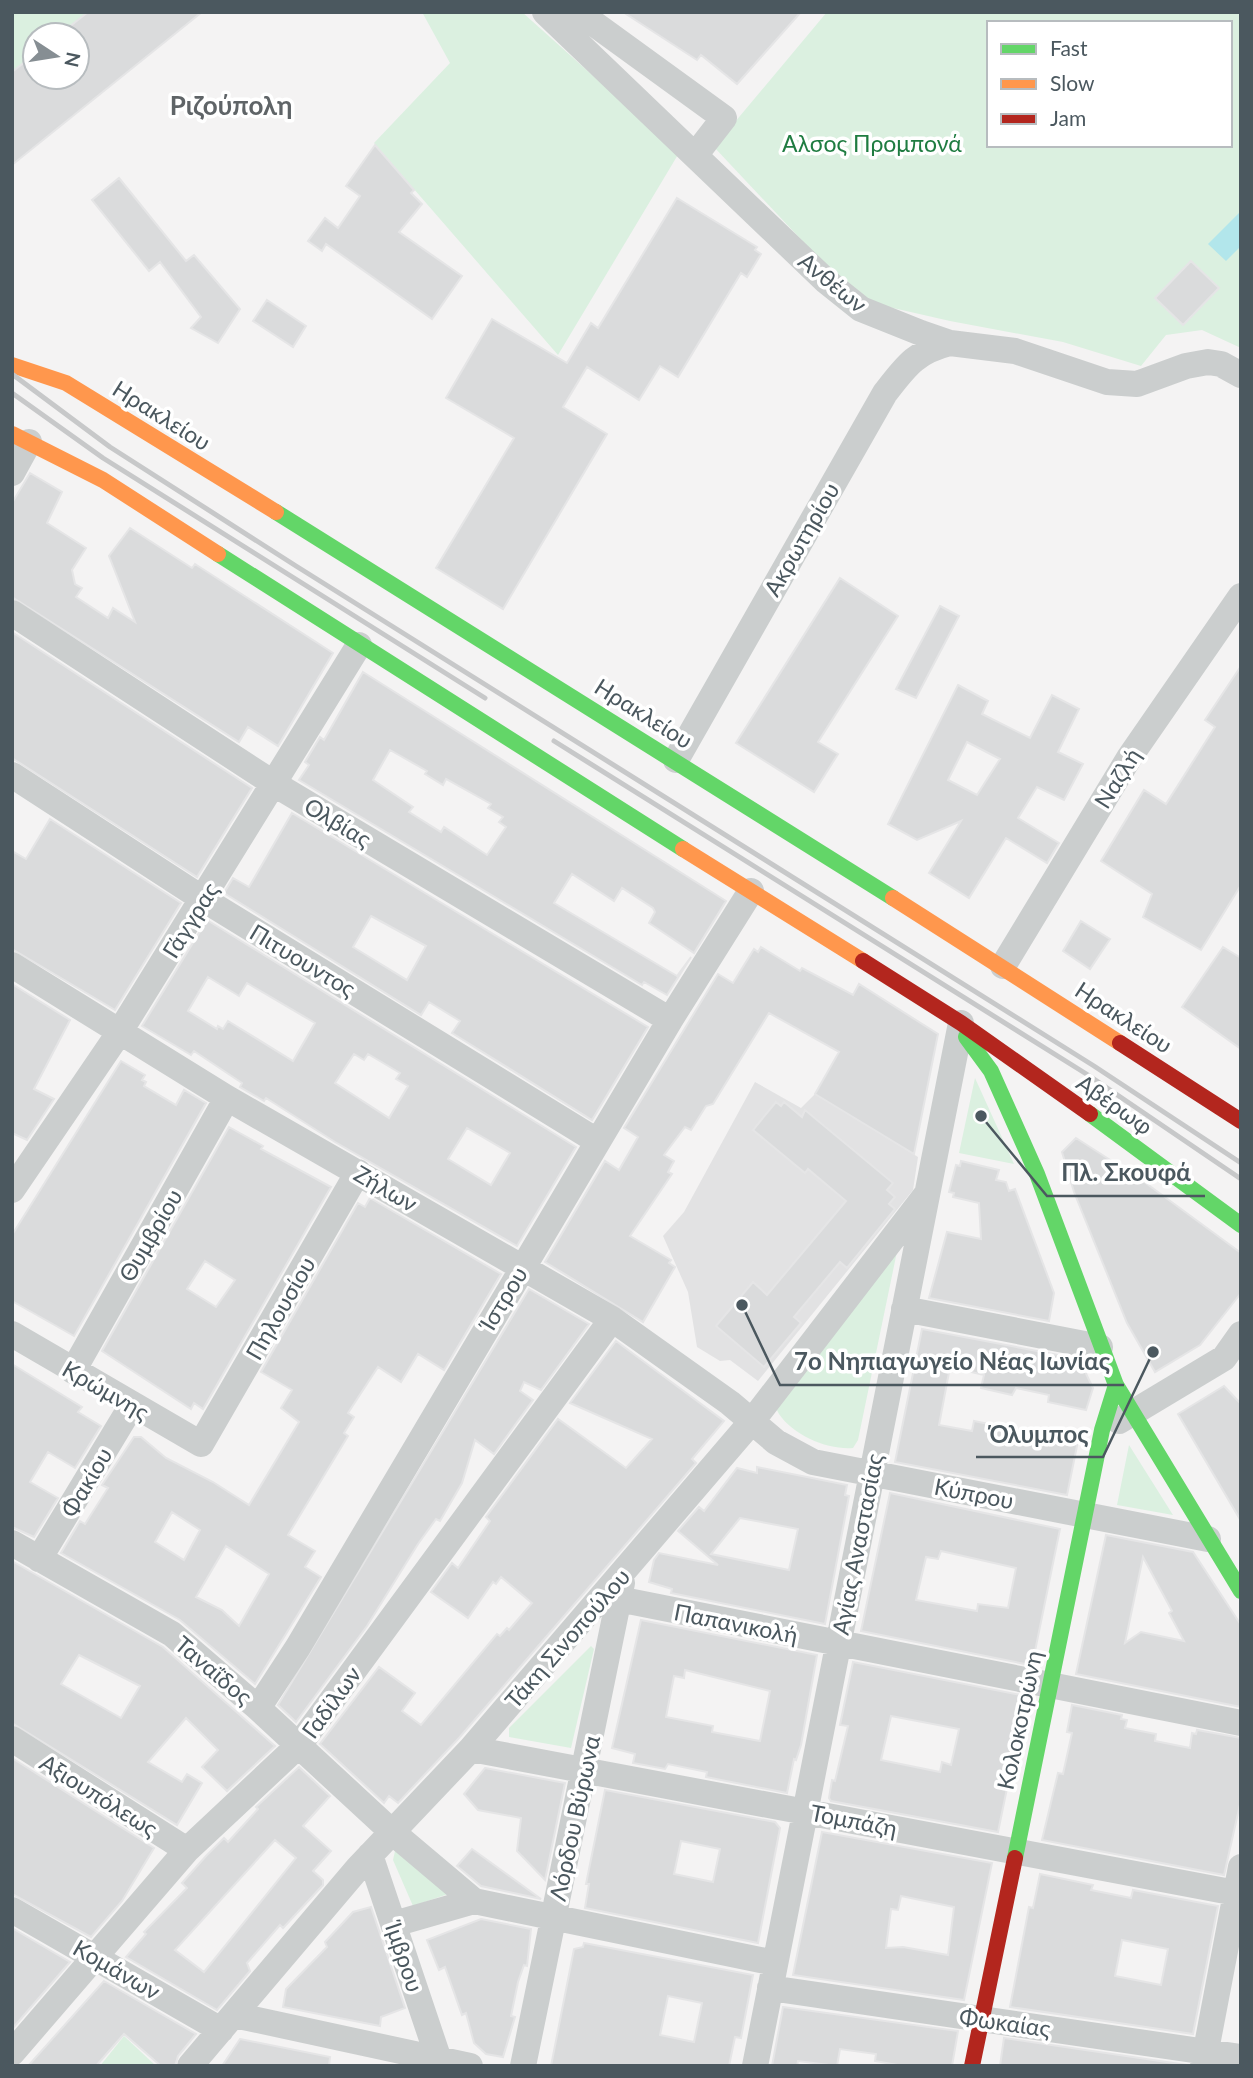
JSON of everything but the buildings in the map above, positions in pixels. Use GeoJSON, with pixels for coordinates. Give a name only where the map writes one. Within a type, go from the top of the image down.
{"type":"FeatureCollection","features":[{"type":"Feature","properties":{"kind":"street","name":"Ανθέων"},"geometry":{"type":"LineString","coordinates":[[545,12],[826,281],[861,309],[950,343],[1015,351],[1125,385],[1202,363],[1221,364],[1241,375]]}},
{"type":"Feature","properties":{"kind":"street"},"geometry":{"type":"LineString","coordinates":[[578,12],[724,118],[696,154]]}},
{"type":"Feature","properties":{"kind":"street"},"geometry":{"type":"LineString","coordinates":[[628,90],[649,63]]}},
{"type":"Feature","properties":{"kind":"street","name":"Ακρωτηρίου"},"geometry":{"type":"LineString","coordinates":[[676,760],[885,393],[909,361],[928,349],[950,343]]}},
{"type":"Feature","properties":{"kind":"street","name":"Ηρακλείου"},"geometry":{"type":"LineString","coordinates":[[12,365],[77,389],[676,760],[1003,966],[1241,1121]]}},
{"type":"Feature","properties":{"kind":"street"},"geometry":{"type":"LineString","coordinates":[[12,473],[21,438],[103,480],[359,646],[961,1023],[975,1051],[991,1071],[1037,1174],[1116,1385],[1241,1591]]}},
{"type":"Feature","properties":{"kind":"street","name":"Ναζλή"},"geometry":{"type":"LineString","coordinates":[[1003,966],[1129,758],[1241,596]]}},
{"type":"Feature","properties":{"kind":"street","name":"Ολβίας"},"geometry":{"type":"LineString","coordinates":[[12,613],[276,785],[670,1020]]}},
{"type":"Feature","properties":{"kind":"street","name":"Γάγγρας"},"geometry":{"type":"LineString","coordinates":[[12,1190],[22,1155],[118,1033],[276,785],[359,646]]}},
{"type":"Feature","properties":{"kind":"street","name":"Πιτυουντος"},"geometry":{"type":"LineString","coordinates":[[12,775],[203,899],[597,1140]]}},
{"type":"Feature","properties":{"kind":"street","name":"Ίστρου"},"geometry":{"type":"LineString","coordinates":[[258,1708],[298,1647],[597,1140],[751,891]]}},
{"type":"Feature","properties":{"kind":"street","name":"Ζήλων"},"geometry":{"type":"LineString","coordinates":[[12,965],[118,1033],[228,1098],[523,1265],[612,1319],[753,1420]]}},
{"type":"Feature","properties":{"kind":"street","name":"Αγίας Αναστασίας"},"geometry":{"type":"LineString","coordinates":[[755,2066],[961,1023]]}},
{"type":"Feature","properties":{"kind":"street","name":"Αβέρωφ"},"geometry":{"type":"LineString","coordinates":[[961,1023],[1130,1142],[1241,1225]]}},
{"type":"Feature","properties":{"kind":"street","name":"Θυμβρίου"},"geometry":{"type":"LineString","coordinates":[[73,1371],[228,1098]]}},
{"type":"Feature","properties":{"kind":"street","name":"Πηλουσίου"},"geometry":{"type":"LineString","coordinates":[[201,1444],[358,1172]]}},
{"type":"Feature","properties":{"kind":"street","name":"Τάκη Σινοπούλου"},"geometry":{"type":"LineString","coordinates":[[190,2066],[391,1831],[471,1749],[610,1598],[624,1571],[753,1420],[926,1195]]}},
{"type":"Feature","properties":{"kind":"street"},"geometry":{"type":"LineString","coordinates":[[904,1309],[1100,1347]]}},
{"type":"Feature","properties":{"kind":"street","name":"Γαδίλων"},"geometry":{"type":"LineString","coordinates":[[13,2050],[187,1850],[299,1745],[612,1319]]}},
{"type":"Feature","properties":{"kind":"street","name":"Κρώμνης"},"geometry":{"type":"LineString","coordinates":[[12,1334],[201,1444]]}},
{"type":"Feature","properties":{"kind":"street"},"geometry":{"type":"LineString","coordinates":[[1102,1430],[1233,1366],[1241,1334]]}},
{"type":"Feature","properties":{"kind":"street","name":"Κολοκοτρώνη"},"geometry":{"type":"LineString","coordinates":[[972,2066],[1102,1430],[1116,1385]]}},
{"type":"Feature","properties":{"kind":"street","name":"Φακίου"},"geometry":{"type":"LineString","coordinates":[[39,1559],[132,1405]]}},
{"type":"Feature","properties":{"kind":"street","name":"Κύπρου"},"geometry":{"type":"LineString","coordinates":[[753,1420],[776,1442],[813,1462],[1208,1539]]}},
{"type":"Feature","properties":{"kind":"street","name":"Ταναΐδος"},"geometry":{"type":"LineString","coordinates":[[12,1543],[172,1634],[258,1708],[391,1831]]}},
{"type":"Feature","properties":{"kind":"street","name":"Παπανικολή"},"geometry":{"type":"LineString","coordinates":[[610,1598],[1241,1723]]}},
{"type":"Feature","properties":{"kind":"street","name":"Λόρδου Βύρωνα"},"geometry":{"type":"LineString","coordinates":[[523,2066],[584,1769],[610,1598]]}},
{"type":"Feature","properties":{"kind":"street","name":"Αξιουπόλεως"},"geometry":{"type":"LineString","coordinates":[[12,1739],[187,1850]]}},
{"type":"Feature","properties":{"kind":"street","name":"Τομπάζη"},"geometry":{"type":"LineString","coordinates":[[471,1749],[1016,1851],[1239,1884]]}},
{"type":"Feature","properties":{"kind":"street","name":"Φωκαίας"},"geometry":{"type":"LineString","coordinates":[[391,1831],[474,1901]]}},
{"type":"Feature","properties":{"kind":"street","name":"Ίμβρου"},"geometry":{"type":"LineString","coordinates":[[370,1855],[439,2060]]}},
{"type":"Feature","properties":{"kind":"street"},"geometry":{"type":"LineString","coordinates":[[1205,2059],[1239,1884]]}},
{"type":"Feature","properties":{"kind":"street","name":"Φωκαίας"},"geometry":{"type":"LineString","coordinates":[[394,1924],[474,1901],[554,1917],[773,1975],[981,2019],[1205,2059],[1241,2057]]}},
{"type":"Feature","properties":{"kind":"street","name":"Κομάνων"},"geometry":{"type":"LineString","coordinates":[[12,1910],[96,1956],[228,2022],[400,2059],[439,2060],[470,2066]]}},
{"type":"Feature","properties":{"kind":"shaded area"},"geometry":{"type":"Polygon","coordinates":[[[755,1082],[801,1108],[815,1094],[918,1157],[913,1190],[758,1381],[730,1360],[720,1361],[697,1347],[688,1292],[663,1236],[684,1212],[755,1082]]]}},
{"type":"Feature","properties":{"kind":"green space"},"geometry":{"type":"Polygon","coordinates":[[[12,12],[202,12],[12,165],[12,12]]]}},
{"type":"Feature","properties":{"kind":"green space"},"geometry":{"type":"Polygon","coordinates":[[[422,12],[522,12],[679,153],[558,355],[374,143],[450,63],[422,12]]]}},
{"type":"Feature","properties":{"kind":"green space","name":"Αλσος Προμπονά"},"geometry":{"type":"Polygon","coordinates":[[[827,12],[1241,12],[1241,348],[1202,330],[1166,335],[1141,366],[1063,342],[950,321],[858,300],[714,147],[827,12]]]}},
{"type":"Feature","properties":{"kind":"green space"},"geometry":{"type":"Polygon","coordinates":[[[975,1078],[1014,1164],[959,1153],[975,1078]]]}},
{"type":"Feature","properties":{"kind":"green space"},"geometry":{"type":"Polygon","coordinates":[[[900,1237],[858,1440],[853,1448],[843,1448],[812,1440],[785,1422],[779,1414],[767,1382],[900,1237]]]}},
{"type":"Feature","properties":{"kind":"green space"},"geometry":{"type":"Polygon","coordinates":[[[1129,1445],[1173,1515],[1117,1505],[1129,1445]]]}},
{"type":"Feature","properties":{"kind":"green space"},"geometry":{"type":"Polygon","coordinates":[[[591,1646],[594,1649],[571,1748],[509,1737],[509,1728],[591,1646]]]}},
{"type":"Feature","properties":{"kind":"green space"},"geometry":{"type":"Polygon","coordinates":[[[395,1851],[448,1894],[413,1906],[393,1860],[395,1851]]]}},
{"type":"Feature","properties":{"kind":"green space"},"geometry":{"type":"Polygon","coordinates":[[[124,2036],[156,2066],[100,2066],[124,2036]]]}},
{"type":"Feature","properties":{"kind":"water"},"geometry":{"type":"Polygon","coordinates":[[[1241,211],[1241,246],[1226,261],[1208,244],[1241,211]]]}},
{"type":"Feature","properties":{"kind":"railway"},"geometry":{"type":"LineString","coordinates":[[12,374],[110,447],[1094,1066],[1241,1163]]}},
{"type":"Feature","properties":{"kind":"railway"},"geometry":{"type":"LineString","coordinates":[[12,393],[103,458],[485,698]]}},
{"type":"Feature","properties":{"kind":"railway"},"geometry":{"type":"LineString","coordinates":[[554,741],[1088,1075],[1241,1179]]}},
{"type":"Feature","properties":{"kind":"traffic: fast"},"geometry":{"type":"LineString","coordinates":[[276,512],[893,898]]}},
{"type":"Feature","properties":{"kind":"traffic: fast"},"geometry":{"type":"LineString","coordinates":[[218,554],[683,849]]}},
{"type":"Feature","properties":{"kind":"traffic: fast"},"geometry":{"type":"LineString","coordinates":[[966,1037],[991,1071],[1037,1174],[1116,1385],[1241,1591]]}},
{"type":"Feature","properties":{"kind":"traffic: fast"},"geometry":{"type":"LineString","coordinates":[[1090,1114],[1241,1225]]}},
{"type":"Feature","properties":{"kind":"traffic: fast"},"geometry":{"type":"LineString","coordinates":[[1015,1858],[1102,1430],[1116,1385]]}},
{"type":"Feature","properties":{"kind":"traffic: slow"},"geometry":{"type":"LineString","coordinates":[[12,365],[66,383],[276,512]]}},
{"type":"Feature","properties":{"kind":"traffic: slow"},"geometry":{"type":"LineString","coordinates":[[12,434],[103,480],[218,554]]}},
{"type":"Feature","properties":{"kind":"traffic: slow"},"geometry":{"type":"LineString","coordinates":[[683,849],[863,961]]}},
{"type":"Feature","properties":{"kind":"traffic: slow"},"geometry":{"type":"LineString","coordinates":[[893,898],[1120,1043]]}},
{"type":"Feature","properties":{"kind":"traffic: jam"},"geometry":{"type":"LineString","coordinates":[[863,961],[961,1023],[1090,1114]]}},
{"type":"Feature","properties":{"kind":"traffic: jam"},"geometry":{"type":"LineString","coordinates":[[1120,1043],[1241,1121]]}},
{"type":"Feature","properties":{"kind":"traffic: jam"},"geometry":{"type":"LineString","coordinates":[[972,2066],[1015,1858]]}},
{"type":"Feature","properties":{"kind":"place","name":"Πλ. Σκουφά"},"geometry":{"type":"Point","coordinates":[981,1116]}},
{"type":"Feature","properties":{"kind":"place","name":"7ο Νηπιαγωγείο Νέας Ιωνίας"},"geometry":{"type":"Point","coordinates":[742,1305]}},
{"type":"Feature","properties":{"kind":"place","name":"Όλυμπος"},"geometry":{"type":"Point","coordinates":[1153,1352]}},
{"type":"Feature","properties":{"kind":"district","name":"Ριζούπολη"},"geometry":{"type":"Point","coordinates":[231,105]}}]}
